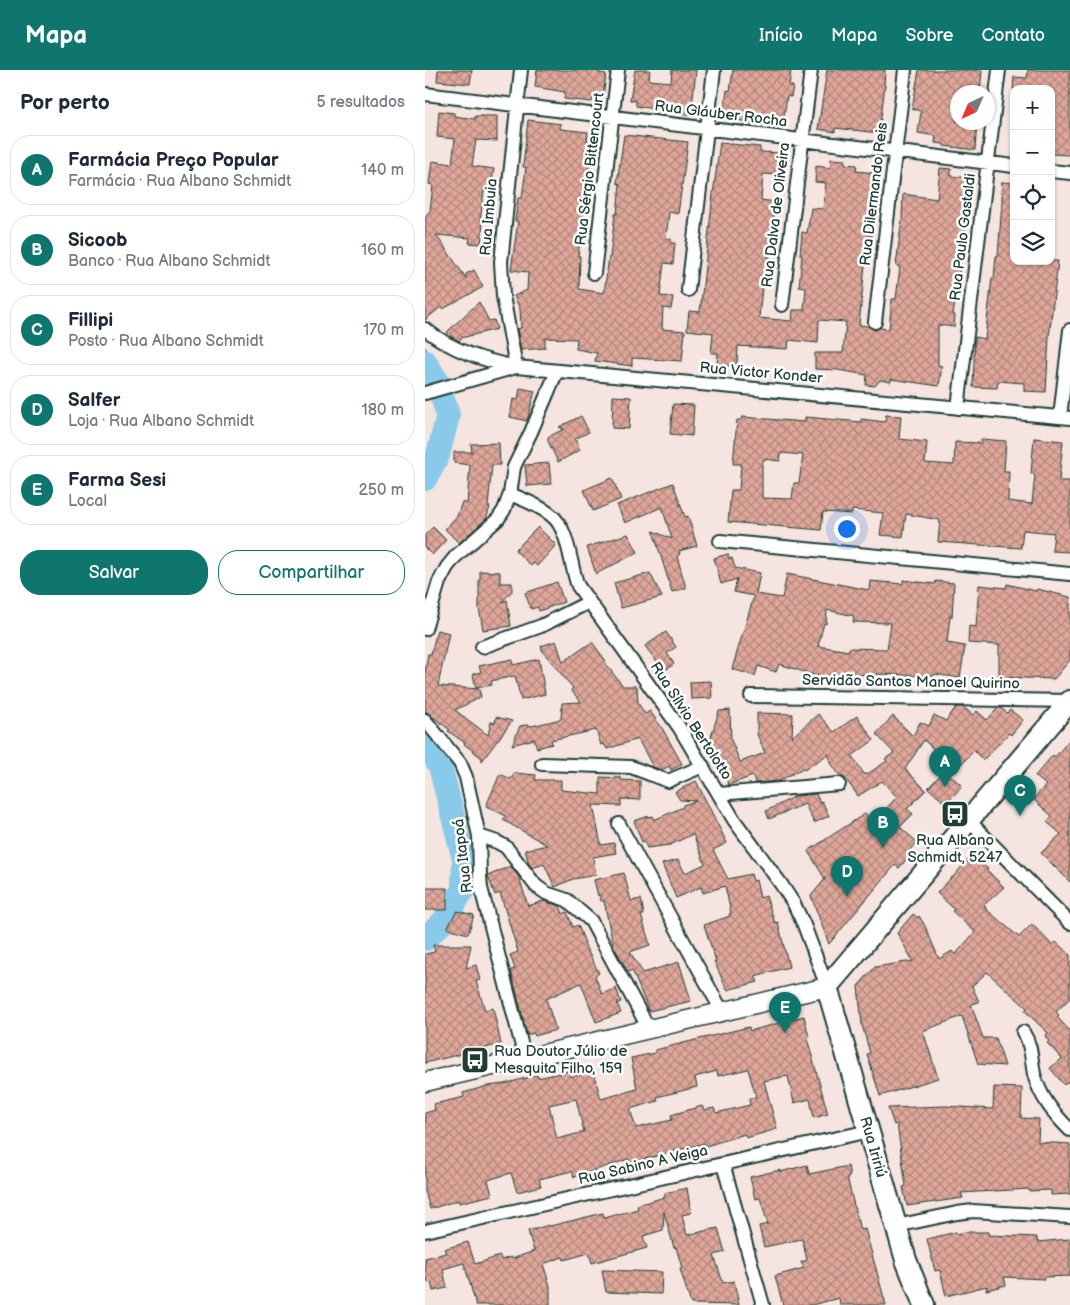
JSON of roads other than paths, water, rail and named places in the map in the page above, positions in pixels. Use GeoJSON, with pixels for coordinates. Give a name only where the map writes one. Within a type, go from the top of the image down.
{"type":"FeatureCollection","features":[{"type":"Feature","properties":{"kind":"main road"},"geometry":{"type":"LineString","coordinates":[[425,1082],[827,986],[1070,701]]}},
{"type":"Feature","properties":{"kind":"main road","name":"Rua Iririú"},"geometry":{"type":"LineString","coordinates":[[827,986],[896,1226],[924,1305]]}},
{"type":"Feature","properties":{"kind":"street","name":"Rua Imbuia"},"geometry":{"type":"LineString","coordinates":[[516,367],[503,296],[501,262],[521,70]]}},
{"type":"Feature","properties":{"kind":"street","name":"Rua Sérgio Bittencourt"},"geometry":{"type":"LineString","coordinates":[[594,273],[618,70]]}},
{"type":"Feature","properties":{"kind":"street"},"geometry":{"type":"LineString","coordinates":[[688,290],[715,70]]}},
{"type":"Feature","properties":{"kind":"street","name":"Rua Dalva de Oliveira"},"geometry":{"type":"LineString","coordinates":[[782,305],[811,70]]}},
{"type":"Feature","properties":{"kind":"street","name":"Rua Dilermando Reis"},"geometry":{"type":"LineString","coordinates":[[875,322],[905,70]]}},
{"type":"Feature","properties":{"kind":"street","name":"Rua Paulo Gastaldi"},"geometry":{"type":"LineString","coordinates":[[958,408],[999,70]]}},
{"type":"Feature","properties":{"kind":"street","name":"Rua Gláuber Rocha"},"geometry":{"type":"LineString","coordinates":[[425,94],[1010,166]]}},
{"type":"Feature","properties":{"kind":"street"},"geometry":{"type":"LineString","coordinates":[[1055,171],[1070,173]]}},
{"type":"Feature","properties":{"kind":"street"},"geometry":{"type":"LineString","coordinates":[[425,329],[443,343],[463,353],[490,362],[516,367]]}},
{"type":"Feature","properties":{"kind":"street"},"geometry":{"type":"LineString","coordinates":[[1065,417],[1070,330]]}},
{"type":"Feature","properties":{"kind":"street","name":"Rua Victor Konder"},"geometry":{"type":"LineString","coordinates":[[425,393],[516,367],[1065,417]]}},
{"type":"Feature","properties":{"kind":"street"},"geometry":{"type":"LineString","coordinates":[[425,629],[439,582],[447,568],[468,544],[497,519],[504,510],[510,494],[514,467],[557,371]]}},
{"type":"Feature","properties":{"kind":"street","name":"Rua Sílvio Bertolotto"},"geometry":{"type":"LineString","coordinates":[[510,494],[543,509],[560,524],[578,586],[679,727],[734,820],[794,904],[827,986]]}},
{"type":"Feature","properties":{"kind":"street"},"geometry":{"type":"LineString","coordinates":[[720,541],[1070,574]]}},
{"type":"Feature","properties":{"kind":"street"},"geometry":{"type":"LineString","coordinates":[[482,647],[541,626],[589,602]]}},
{"type":"Feature","properties":{"kind":"street","name":"Servidão Santos Manoel Quirino"},"geometry":{"type":"LineString","coordinates":[[751,696],[1070,701]]}},
{"type":"Feature","properties":{"kind":"street","name":"Rua Itapoá"},"geometry":{"type":"LineString","coordinates":[[425,720],[460,763],[471,795],[479,836],[481,888],[525,1058]]}},
{"type":"Feature","properties":{"kind":"street"},"geometry":{"type":"LineString","coordinates":[[542,764],[631,767],[668,781],[703,766]]}},
{"type":"Feature","properties":{"kind":"street"},"geometry":{"type":"LineString","coordinates":[[719,794],[839,784]]}},
{"type":"Feature","properties":{"kind":"street"},"geometry":{"type":"LineString","coordinates":[[969,821],[1070,923]]}},
{"type":"Feature","properties":{"kind":"street"},"geometry":{"type":"LineString","coordinates":[[619,824],[722,1011]]}},
{"type":"Feature","properties":{"kind":"street"},"geometry":{"type":"LineString","coordinates":[[479,836],[506,847],[536,886],[546,893],[567,900],[591,921],[649,1029]]}},
{"type":"Feature","properties":{"kind":"street"},"geometry":{"type":"LineString","coordinates":[[1023,1032],[1031,1049],[1034,1072],[1043,1097],[1050,1109],[1070,1130]]}},
{"type":"Feature","properties":{"kind":"street","name":"Rua Sabino A Veiga"},"geometry":{"type":"LineString","coordinates":[[425,1232],[869,1131]]}},
{"type":"Feature","properties":{"kind":"street"},"geometry":{"type":"LineString","coordinates":[[723,1164],[763,1305]]}},
{"type":"Feature","properties":{"kind":"street"},"geometry":{"type":"LineString","coordinates":[[896,1226],[973,1211],[1070,1217]]}},
{"type":"Feature","properties":{"kind":"water"},"geometry":{"type":"Polygon","coordinates":[[[425,347],[444,373],[436,379],[425,362],[425,347]]]}},
{"type":"Feature","properties":{"kind":"waterway"},"geometry":{"type":"LineString","coordinates":[[425,362],[436,379],[448,415],[438,455],[425,479]]}},
{"type":"Feature","properties":{"kind":"waterway"},"geometry":{"type":"LineString","coordinates":[[425,743],[440,766],[464,859],[463,889],[446,919],[425,939]]}},
{"type":"Feature","properties":{"kind":"place","name":"Farmácia Preço Popular"},"geometry":{"type":"Point","coordinates":[945,787]}},
{"type":"Feature","properties":{"kind":"place","name":"Rua Albano Schmidt, 5247"},"geometry":{"type":"Point","coordinates":[955,814]}},
{"type":"Feature","properties":{"kind":"place","name":"Fillipi"},"geometry":{"type":"Point","coordinates":[1020,816]}},
{"type":"Feature","properties":{"kind":"place","name":"Sicoob"},"geometry":{"type":"Point","coordinates":[883,848]}},
{"type":"Feature","properties":{"kind":"place","name":"Salfer"},"geometry":{"type":"Point","coordinates":[847,897]}},
{"type":"Feature","properties":{"kind":"place","name":"Farma Sesi"},"geometry":{"type":"Point","coordinates":[785,1033]}},
{"type":"Feature","properties":{"kind":"place","name":"Rua Doutor Júlio de Mesquita Filho, 159"},"geometry":{"type":"Point","coordinates":[475,1060]}}]}
